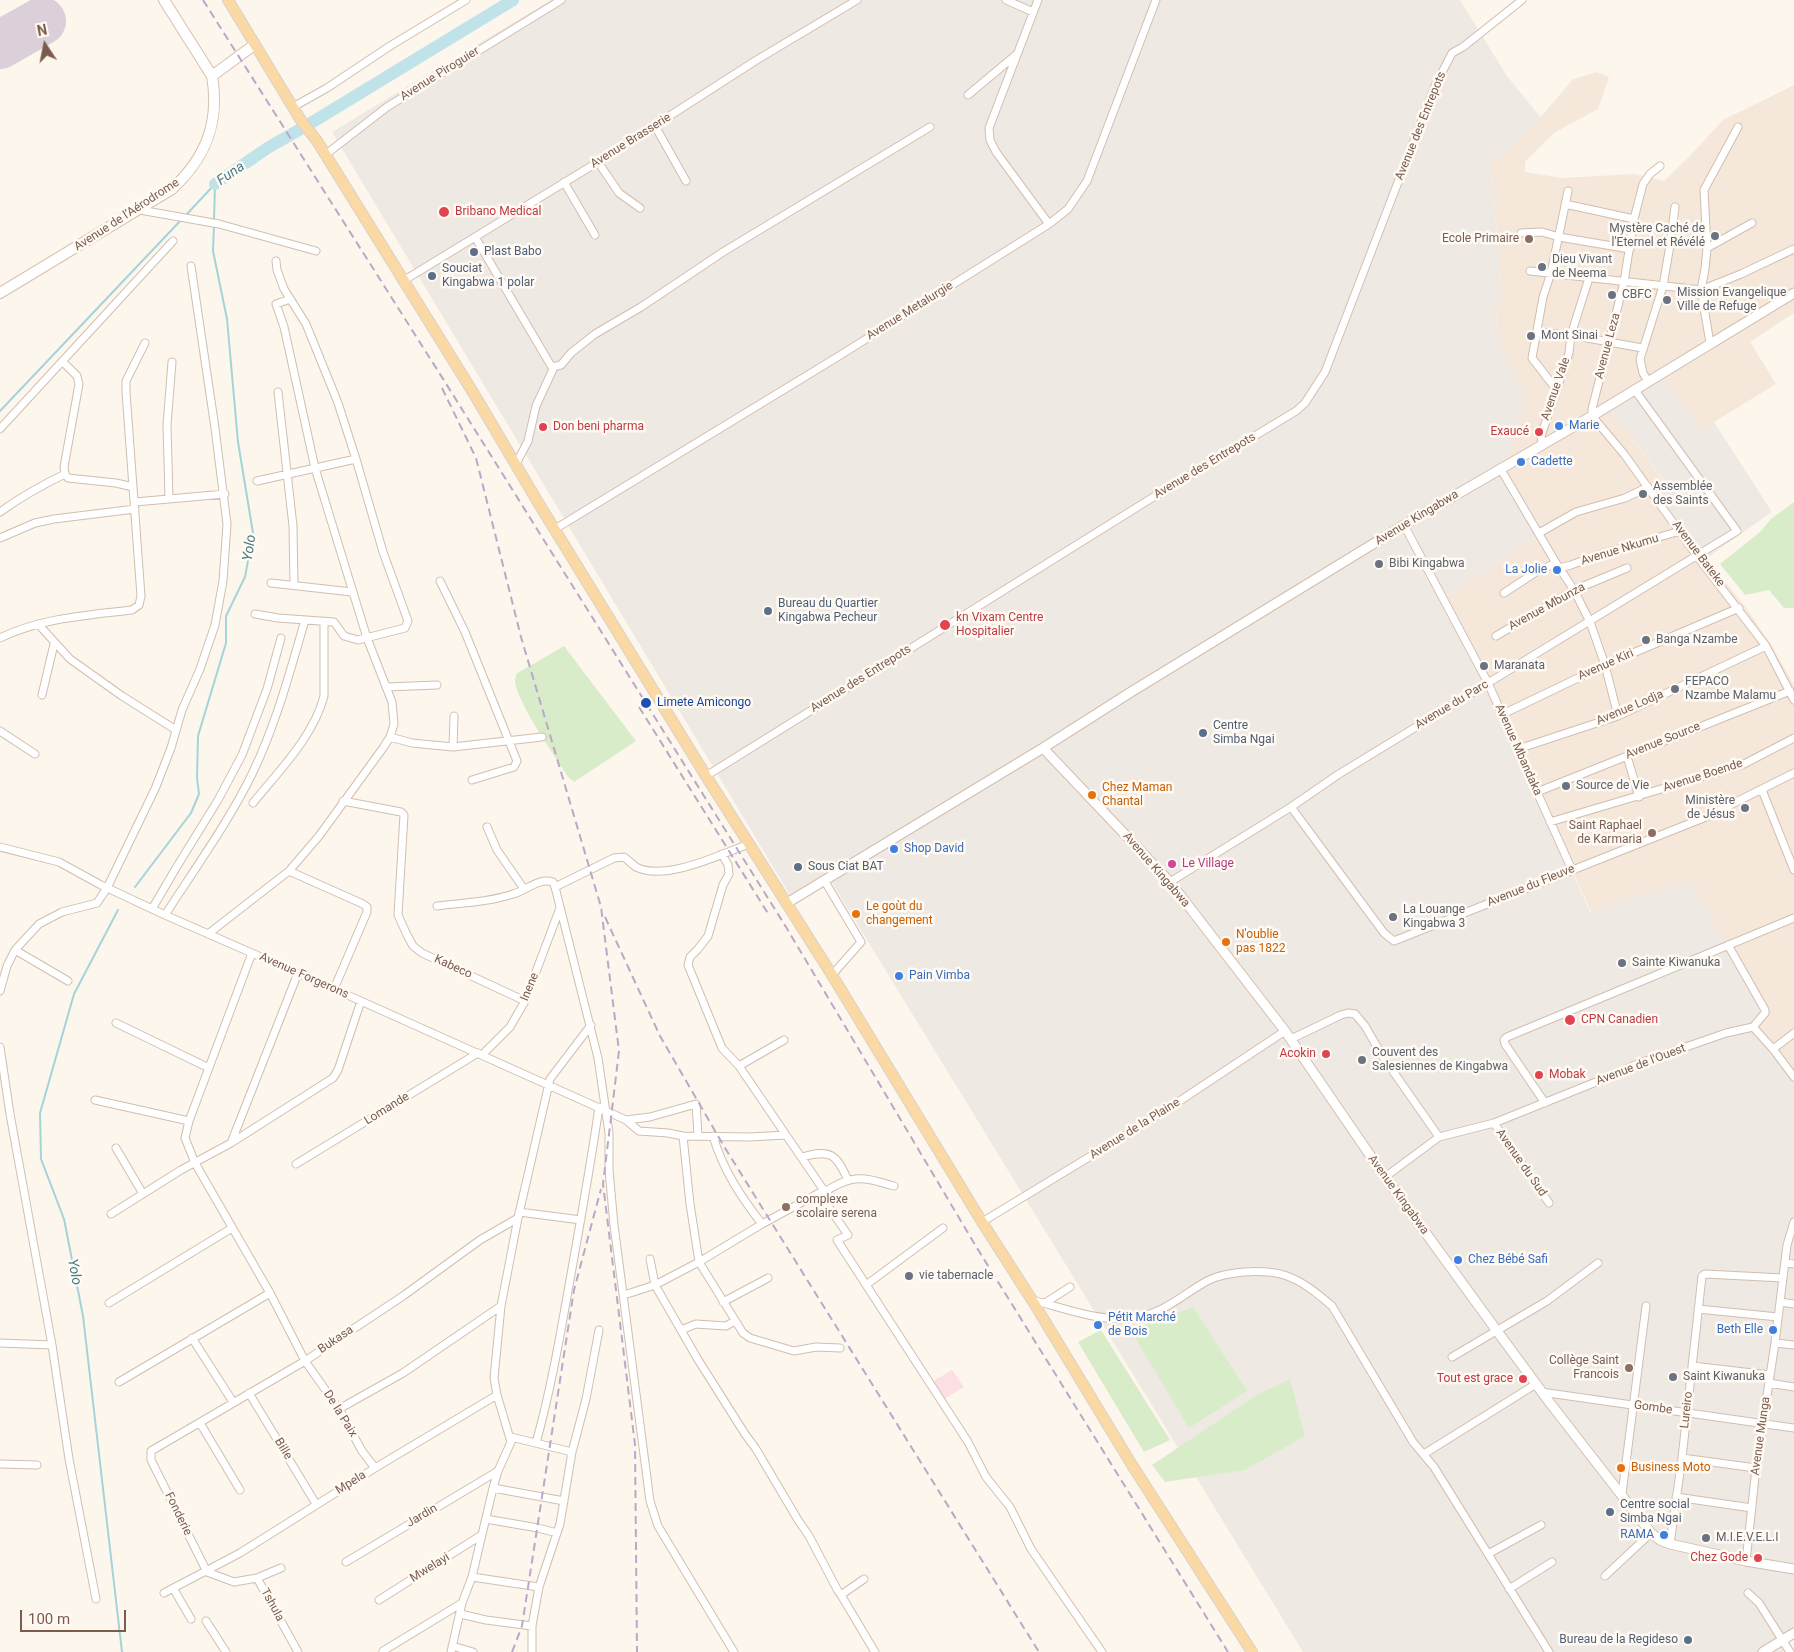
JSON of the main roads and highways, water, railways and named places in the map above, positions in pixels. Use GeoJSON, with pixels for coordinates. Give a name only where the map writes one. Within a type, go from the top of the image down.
{"type":"FeatureCollection","features":[{"type":"Feature","properties":{"kind":"main road","name":"Avenue de l’Aérodrome"},"geometry":{"type":"LineString","coordinates":[[0,293],[172,189],[186,177],[201,155],[208,140],[213,121],[214,89],[212,76],[164,0]]}},
{"type":"Feature","properties":{"kind":"main road"},"geometry":{"type":"LineString","coordinates":[[228,0],[300,120],[317,141],[404,281],[706,776],[832,975],[1132,1465],[1252,1652]]}},
{"type":"Feature","properties":{"kind":"main road"},"geometry":{"type":"LineString","coordinates":[[212,76],[254,45]]}},
{"type":"Feature","properties":{"kind":"waterway","name":"Funa"},"geometry":{"type":"LineString","coordinates":[[215,184],[269,147],[513,0]]}},
{"type":"Feature","properties":{"kind":"waterway","name":"Funa"},"geometry":{"type":"LineString","coordinates":[[186,215],[215,184]]}},
{"type":"Feature","properties":{"kind":"waterway","name":"Yolo"},"geometry":{"type":"LineString","coordinates":[[214,220],[215,184]]}},
{"type":"Feature","properties":{"kind":"waterway","name":"Funa"},"geometry":{"type":"LineString","coordinates":[[0,411],[182,219]]}},
{"type":"Feature","properties":{"kind":"waterway","name":"Yolo"},"geometry":{"type":"LineString","coordinates":[[135,887],[191,813],[199,794],[197,778],[198,736],[226,643],[226,616],[245,577],[253,533],[238,442],[227,319],[213,251],[214,225]]}},
{"type":"Feature","properties":{"kind":"waterway","name":"Yolo"},"geometry":{"type":"LineString","coordinates":[[118,910],[74,994],[40,1113],[41,1159],[64,1219],[83,1316],[122,1652]]}},
{"type":"Feature","properties":{"kind":"railway"},"geometry":{"type":"LineString","coordinates":[[203,0],[786,927],[977,1248],[1228,1652]]}},
{"type":"Feature","properties":{"kind":"railway"},"geometry":{"type":"LineString","coordinates":[[442,388],[476,458],[521,637],[601,907],[619,1051],[603,1184],[635,1445],[637,1652]]}},
{"type":"Feature","properties":{"kind":"railway"},"geometry":{"type":"LineString","coordinates":[[639,707],[769,915]]}},
{"type":"Feature","properties":{"kind":"railway"},"geometry":{"type":"LineString","coordinates":[[605,917],[660,1036],[725,1148],[1039,1652]]}},
{"type":"Feature","properties":{"kind":"railway"},"geometry":{"type":"LineString","coordinates":[[512,1652],[522,1626],[574,1290],[601,1189]]}},
{"type":"Feature","properties":{"kind":"place","name":"Bribano Medical"},"geometry":{"type":"Point","coordinates":[444,212]}},
{"type":"Feature","properties":{"kind":"place","name":"Mystère Caché de l'Eternel et Révélé"},"geometry":{"type":"Point","coordinates":[1715,236]}},
{"type":"Feature","properties":{"kind":"place","name":"Ecole Primaire"},"geometry":{"type":"Point","coordinates":[1529,239]}},
{"type":"Feature","properties":{"kind":"place","name":"Plast Babo"},"geometry":{"type":"Point","coordinates":[474,252]}},
{"type":"Feature","properties":{"kind":"place","name":"Dieu Vivant de Neema"},"geometry":{"type":"Point","coordinates":[1542,267]}},
{"type":"Feature","properties":{"kind":"place","name":"Souciat Kingabwa 1 polar"},"geometry":{"type":"Point","coordinates":[432,276]}},
{"type":"Feature","properties":{"kind":"place","name":"CBFC"},"geometry":{"type":"Point","coordinates":[1612,295]}},
{"type":"Feature","properties":{"kind":"place","name":"Mission Evangelique Ville de Refuge"},"geometry":{"type":"Point","coordinates":[1667,300]}},
{"type":"Feature","properties":{"kind":"place","name":"Mont Sinai"},"geometry":{"type":"Point","coordinates":[1531,336]}},
{"type":"Feature","properties":{"kind":"place","name":"Marie"},"geometry":{"type":"Point","coordinates":[1559,426]}},
{"type":"Feature","properties":{"kind":"place","name":"Don beni pharma"},"geometry":{"type":"Point","coordinates":[543,427]}},
{"type":"Feature","properties":{"kind":"place","name":"Exaucé"},"geometry":{"type":"Point","coordinates":[1539,432]}},
{"type":"Feature","properties":{"kind":"place","name":"Cadette"},"geometry":{"type":"Point","coordinates":[1521,462]}},
{"type":"Feature","properties":{"kind":"place","name":"Assemblée des Saints"},"geometry":{"type":"Point","coordinates":[1643,494]}},
{"type":"Feature","properties":{"kind":"place","name":"Bibi Kingabwa"},"geometry":{"type":"Point","coordinates":[1379,564]}},
{"type":"Feature","properties":{"kind":"place","name":"La Jolie"},"geometry":{"type":"Point","coordinates":[1557,570]}},
{"type":"Feature","properties":{"kind":"place","name":"Bureau du Quartier Kingabwa Pecheur"},"geometry":{"type":"Point","coordinates":[768,611]}},
{"type":"Feature","properties":{"kind":"place","name":"kn Vixam Centre Hospitalier"},"geometry":{"type":"Point","coordinates":[945,625]}},
{"type":"Feature","properties":{"kind":"place","name":"Banga Nzambe"},"geometry":{"type":"Point","coordinates":[1646,640]}},
{"type":"Feature","properties":{"kind":"place","name":"Maranata"},"geometry":{"type":"Point","coordinates":[1484,666]}},
{"type":"Feature","properties":{"kind":"place","name":"FEPACO Nzambe Malamu"},"geometry":{"type":"Point","coordinates":[1675,689]}},
{"type":"Feature","properties":{"kind":"place","name":"Limete Amicongo"},"geometry":{"type":"Point","coordinates":[646,703]}},
{"type":"Feature","properties":{"kind":"place","name":"Centre Simba Ngai"},"geometry":{"type":"Point","coordinates":[1203,733]}},
{"type":"Feature","properties":{"kind":"place","name":"Source de Vie"},"geometry":{"type":"Point","coordinates":[1566,786]}},
{"type":"Feature","properties":{"kind":"place","name":"Chez Maman Chantal"},"geometry":{"type":"Point","coordinates":[1092,795]}},
{"type":"Feature","properties":{"kind":"place","name":"Ministère de Jésus"},"geometry":{"type":"Point","coordinates":[1745,808]}},
{"type":"Feature","properties":{"kind":"place","name":"Saint Raphael de Karmaria"},"geometry":{"type":"Point","coordinates":[1652,833]}},
{"type":"Feature","properties":{"kind":"place","name":"Shop David"},"geometry":{"type":"Point","coordinates":[894,849]}},
{"type":"Feature","properties":{"kind":"place","name":"Le Village"},"geometry":{"type":"Point","coordinates":[1172,864]}},
{"type":"Feature","properties":{"kind":"place","name":"Sous Ciat BAT"},"geometry":{"type":"Point","coordinates":[798,867]}},
{"type":"Feature","properties":{"kind":"place","name":"Le goùt du changement"},"geometry":{"type":"Point","coordinates":[856,914]}},
{"type":"Feature","properties":{"kind":"place","name":"La Louange Kingabwa 3"},"geometry":{"type":"Point","coordinates":[1393,917]}},
{"type":"Feature","properties":{"kind":"place","name":"N'oublie pas 1822"},"geometry":{"type":"Point","coordinates":[1226,942]}},
{"type":"Feature","properties":{"kind":"place","name":"Sainte Kiwanuka"},"geometry":{"type":"Point","coordinates":[1622,963]}},
{"type":"Feature","properties":{"kind":"place","name":"Pain Vimba"},"geometry":{"type":"Point","coordinates":[899,976]}},
{"type":"Feature","properties":{"kind":"place","name":"CPN Canadien"},"geometry":{"type":"Point","coordinates":[1570,1020]}},
{"type":"Feature","properties":{"kind":"place","name":"Acokin"},"geometry":{"type":"Point","coordinates":[1326,1054]}},
{"type":"Feature","properties":{"kind":"place","name":"Couvent des Salesiennes de Kingabwa"},"geometry":{"type":"Point","coordinates":[1362,1060]}},
{"type":"Feature","properties":{"kind":"place","name":"Mobak"},"geometry":{"type":"Point","coordinates":[1539,1075]}},
{"type":"Feature","properties":{"kind":"place","name":"complexe scolaire serena"},"geometry":{"type":"Point","coordinates":[786,1207]}},
{"type":"Feature","properties":{"kind":"place","name":"Chez Bébé Safi"},"geometry":{"type":"Point","coordinates":[1458,1260]}},
{"type":"Feature","properties":{"kind":"place","name":"vie tabernacle"},"geometry":{"type":"Point","coordinates":[909,1276]}},
{"type":"Feature","properties":{"kind":"place","name":"Pétit Marché de Bois"},"geometry":{"type":"Point","coordinates":[1098,1325]}},
{"type":"Feature","properties":{"kind":"place","name":"Beth Elle"},"geometry":{"type":"Point","coordinates":[1773,1330]}},
{"type":"Feature","properties":{"kind":"place","name":"Collège Saint Francois"},"geometry":{"type":"Point","coordinates":[1629,1368]}},
{"type":"Feature","properties":{"kind":"place","name":"Saint Kiwanuka"},"geometry":{"type":"Point","coordinates":[1673,1377]}},
{"type":"Feature","properties":{"kind":"place","name":"Tout est grace"},"geometry":{"type":"Point","coordinates":[1523,1379]}},
{"type":"Feature","properties":{"kind":"place","name":"Business Moto"},"geometry":{"type":"Point","coordinates":[1621,1468]}},
{"type":"Feature","properties":{"kind":"place","name":"Centre social Simba Ngai"},"geometry":{"type":"Point","coordinates":[1610,1512]}},
{"type":"Feature","properties":{"kind":"place","name":"RAMA"},"geometry":{"type":"Point","coordinates":[1664,1535]}},
{"type":"Feature","properties":{"kind":"place","name":"M.I.E.V.E.L.I"},"geometry":{"type":"Point","coordinates":[1706,1538]}},
{"type":"Feature","properties":{"kind":"place","name":"Chez Gode"},"geometry":{"type":"Point","coordinates":[1758,1558]}},
{"type":"Feature","properties":{"kind":"place","name":"Bureau de la Regideso"},"geometry":{"type":"Point","coordinates":[1688,1640]}}]}
